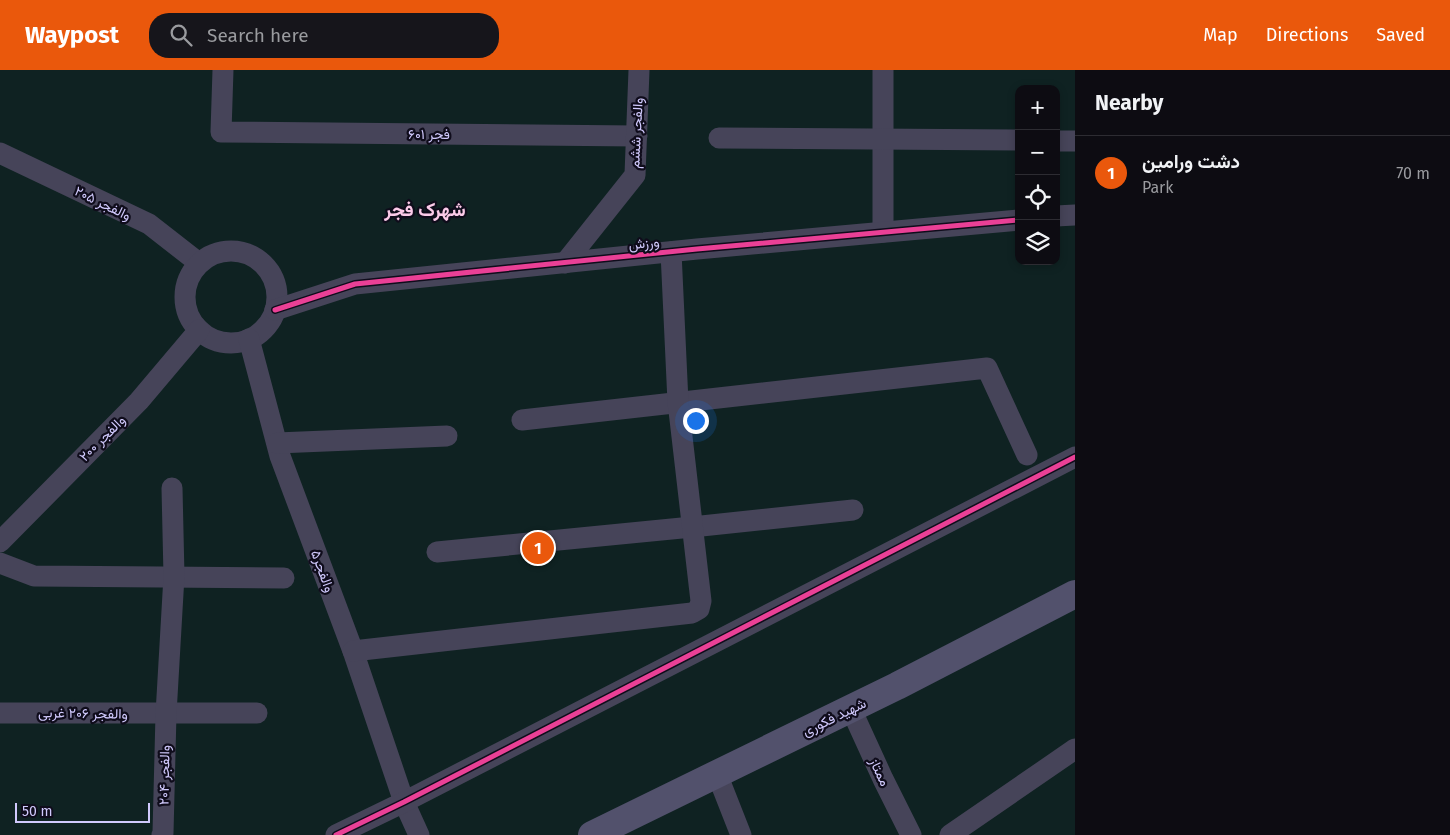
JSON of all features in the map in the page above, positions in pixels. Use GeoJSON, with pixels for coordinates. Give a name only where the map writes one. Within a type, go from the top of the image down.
{"type":"FeatureCollection","features":[{"type":"Feature","properties":{"kind":"street","name":"فجر ۶۰۱"},"geometry":{"type":"LineString","coordinates":[[223,70],[221,132],[637,136]]}},
{"type":"Feature","properties":{"kind":"street","name":"والفجر ششم"},"geometry":{"type":"LineString","coordinates":[[565,263],[635,175],[639,70]]}},
{"type":"Feature","properties":{"kind":"street"},"geometry":{"type":"LineString","coordinates":[[883,70],[883,232]]}},
{"type":"Feature","properties":{"kind":"street"},"geometry":{"type":"LineString","coordinates":[[719,138],[1015,140]]}},
{"type":"Feature","properties":{"kind":"street"},"geometry":{"type":"LineString","coordinates":[[1060,141],[1075,141]]}},
{"type":"Feature","properties":{"kind":"street","name":"والفجر ۲۰۵"},"geometry":{"type":"LineString","coordinates":[[0,153],[149,224],[199,263]]}},
{"type":"Feature","properties":{"kind":"street"},"geometry":{"type":"LineString","coordinates":[[1060,216],[1075,215]]}},
{"type":"Feature","properties":{"kind":"street","name":"ورزش"},"geometry":{"type":"LineString","coordinates":[[275,310],[355,284],[670,252],[1015,220]]}},
{"type":"Feature","properties":{"kind":"street"},"geometry":{"type":"LineString","coordinates":[[231,251],[248,254],[263,263],[273,277],[277,293],[275,310],[265,328],[249,339],[232,343],[214,339],[199,330],[186,309],[186,284],[199,263],[214,254],[231,251]]}},
{"type":"Feature","properties":{"kind":"street"},"geometry":{"type":"LineString","coordinates":[[353,651],[692,613],[699,609],[701,601],[678,402],[670,252]]}},
{"type":"Feature","properties":{"kind":"street","name":"والفجر ۲۰۰"},"geometry":{"type":"LineString","coordinates":[[0,542],[139,401],[199,330]]}},
{"type":"Feature","properties":{"kind":"street","name":"والفجر۵"},"geometry":{"type":"LineString","coordinates":[[249,339],[280,456],[353,651],[404,802],[411,832]]}},
{"type":"Feature","properties":{"kind":"street"},"geometry":{"type":"LineString","coordinates":[[522,420],[987,368],[1027,455]]}},
{"type":"Feature","properties":{"kind":"street"},"geometry":{"type":"LineString","coordinates":[[277,443],[447,436]]}},
{"type":"Feature","properties":{"kind":"street"},"geometry":{"type":"LineString","coordinates":[[336,835],[404,802],[1075,457]]}},
{"type":"Feature","properties":{"kind":"street","name":"والفجر ۲۰۴"},"geometry":{"type":"LineString","coordinates":[[162,835],[166,714],[174,576],[172,488]]}},
{"type":"Feature","properties":{"kind":"street"},"geometry":{"type":"LineString","coordinates":[[437,552],[692,528],[853,510]]}},
{"type":"Feature","properties":{"kind":"street"},"geometry":{"type":"LineString","coordinates":[[0,563],[34,576],[284,578]]}},
{"type":"Feature","properties":{"kind":"street","name":"شهید فکوری"},"geometry":{"type":"LineString","coordinates":[[598,834],[851,709],[1075,594]]}},
{"type":"Feature","properties":{"kind":"street","name":"ممتاز"},"geometry":{"type":"LineString","coordinates":[[851,709],[911,835]]}},
{"type":"Feature","properties":{"kind":"street","name":"والفجر ۲۰۶ غربی"},"geometry":{"type":"LineString","coordinates":[[0,712],[257,714]]}},
{"type":"Feature","properties":{"kind":"street"},"geometry":{"type":"LineString","coordinates":[[950,835],[1075,749]]}},
{"type":"Feature","properties":{"kind":"street"},"geometry":{"type":"LineString","coordinates":[[717,774],[741,835]]}},
{"type":"Feature","properties":{"kind":"green space"},"geometry":{"type":"Polygon","coordinates":[[[0,70],[1075,70],[1075,835],[0,835],[0,70]]]}},
{"type":"Feature","properties":{"kind":"cycle path"},"geometry":{"type":"LineString","coordinates":[[275,310],[355,284],[697,249],[1015,220]]}},
{"type":"Feature","properties":{"kind":"cycle path"},"geometry":{"type":"LineString","coordinates":[[336,835],[404,802],[1075,457]]}},
{"type":"Feature","properties":{"kind":"place","name":"دشت ورامین"},"geometry":{"type":"Point","coordinates":[538,548]}},
{"type":"Feature","properties":{"kind":"district","name":"شهرک فجر"},"geometry":{"type":"Point","coordinates":[425,209]}}]}
